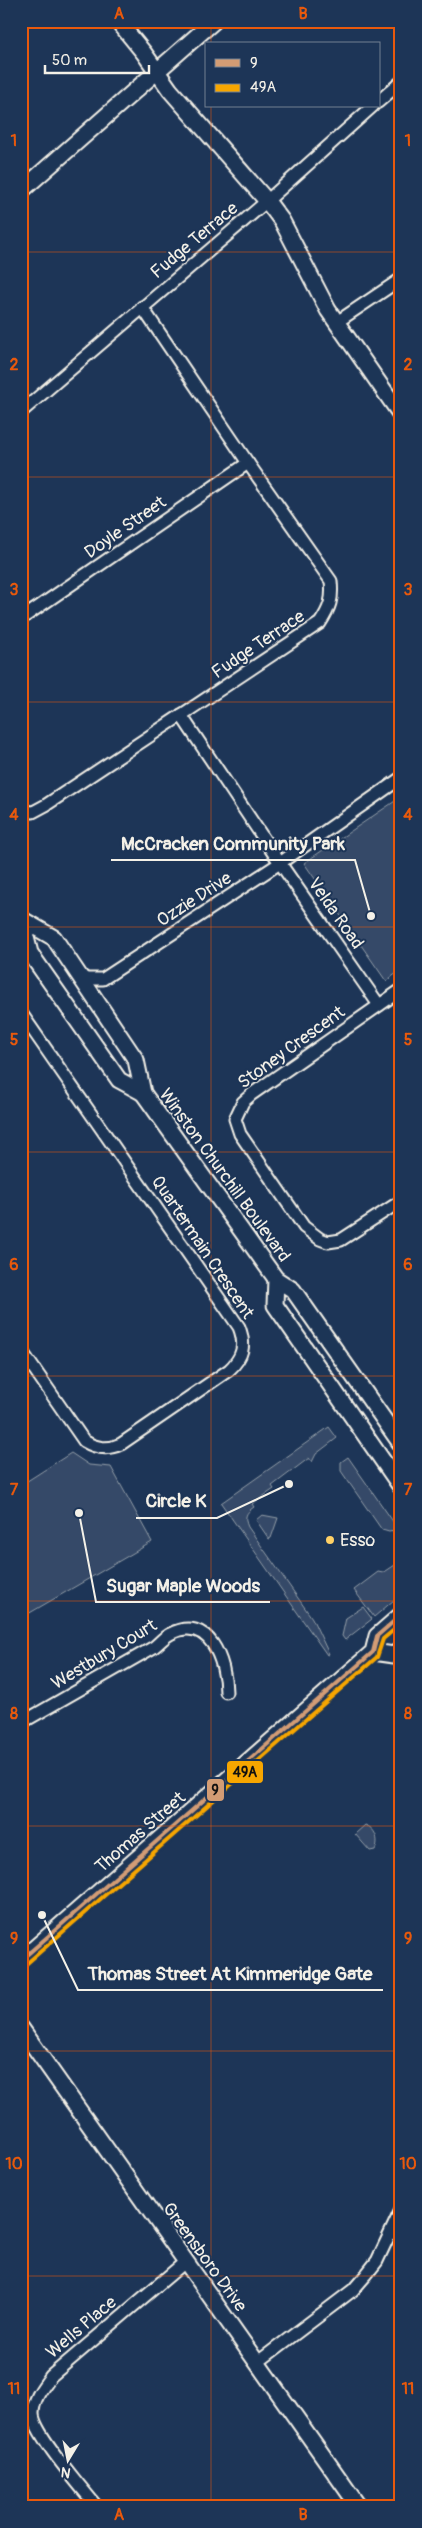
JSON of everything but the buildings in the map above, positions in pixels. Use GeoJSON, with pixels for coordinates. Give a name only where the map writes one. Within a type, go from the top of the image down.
{"type":"FeatureCollection","features":[{"type":"Feature","properties":{"kind":"street"},"geometry":{"type":"LineString","coordinates":[[118,21],[170,90],[267,201],[290,234],[337,322],[401,415]]}},
{"type":"Feature","properties":{"kind":"street"},"geometry":{"type":"LineString","coordinates":[[24,182],[214,21]]}},
{"type":"Feature","properties":{"kind":"street"},"geometry":{"type":"LineString","coordinates":[[380,100],[401,82]]}},
{"type":"Feature","properties":{"kind":"street","name":"Fudge Terrace"},"geometry":{"type":"LineString","coordinates":[[21,412],[142,306],[267,201],[371,108]]}},
{"type":"Feature","properties":{"kind":"street"},"geometry":{"type":"LineString","coordinates":[[337,322],[401,279]]}},
{"type":"Feature","properties":{"kind":"street","name":"Fudge Terrace"},"geometry":{"type":"LineString","coordinates":[[21,811],[33,812],[46,805],[320,623],[330,608],[332,596],[331,581],[248,463],[142,306]]}},
{"type":"Feature","properties":{"kind":"street","name":"Doyle Street"},"geometry":{"type":"LineString","coordinates":[[21,619],[248,463]]}},
{"type":"Feature","properties":{"kind":"street","name":"Velda Road"},"geometry":{"type":"LineString","coordinates":[[181,715],[280,864],[380,1005]]}},
{"type":"Feature","properties":{"kind":"street","name":"Ozzie Drive"},"geometry":{"type":"LineString","coordinates":[[102,979],[280,864],[401,778]]}},
{"type":"Feature","properties":{"kind":"street","name":"Winston Churchill Boulevard"},"geometry":{"type":"LineString","coordinates":[[22,919],[54,938],[136,1060],[143,1094]]}},
{"type":"Feature","properties":{"kind":"street","name":"Winston Churchill Boulevard"},"geometry":{"type":"LineString","coordinates":[[22,919],[30,953],[119,1080],[143,1094],[276,1279],[293,1290],[401,1444]]}},
{"type":"Feature","properties":{"kind":"street"},"geometry":{"type":"LineString","coordinates":[[80,976],[87,980],[102,979],[100,992],[101,1008]]}},
{"type":"Feature","properties":{"kind":"street","name":"Stoney Crescent"},"geometry":{"type":"LineString","coordinates":[[401,990],[252,1094],[237,1111],[235,1126],[304,1227],[320,1239],[328,1242],[341,1240],[401,1201]]}},
{"type":"Feature","properties":{"kind":"street","name":"Quartermain Crescent"},"geometry":{"type":"LineString","coordinates":[[21,1012],[238,1327],[244,1346],[242,1354],[229,1370],[121,1444],[101,1448],[84,1441],[21,1350]]}},
{"type":"Feature","properties":{"kind":"street","name":"Winston Churchill Boulevard"},"geometry":{"type":"LineString","coordinates":[[276,1279],[276,1305],[401,1487]]}},
{"type":"Feature","properties":{"kind":"street","name":"Thomas Street"},"geometry":{"type":"LineString","coordinates":[[21,1960],[373,1652],[377,1636],[401,1615]]}},
{"type":"Feature","properties":{"kind":"street","name":"Westbury Court"},"geometry":{"type":"LineString","coordinates":[[21,1723],[154,1647],[170,1634],[188,1629],[205,1635],[219,1652],[224,1667],[226,1692]]}},
{"type":"Feature","properties":{"kind":"street"},"geometry":{"type":"LineString","coordinates":[[373,1652],[394,1655],[401,1649]]}},
{"type":"Feature","properties":{"kind":"street","name":"Greensboro Drive"},"geometry":{"type":"LineString","coordinates":[[21,2028],[359,2507]]}},
{"type":"Feature","properties":{"kind":"street"},"geometry":{"type":"LineString","coordinates":[[258,2362],[353,2290],[377,2261],[401,2210]]}},
{"type":"Feature","properties":{"kind":"street","name":"Wells Place"},"geometry":{"type":"LineString","coordinates":[[97,2507],[40,2433],[33,2414],[36,2396],[51,2376],[185,2262]]}},
{"type":"Feature","properties":{"kind":"shaded area"},"geometry":{"type":"Polygon","coordinates":[[[401,797],[401,970],[386,981],[304,863],[401,797]]]}},
{"type":"Feature","properties":{"kind":"shaded area"},"geometry":{"type":"Polygon","coordinates":[[[329,1427],[337,1438],[316,1454],[312,1462],[309,1458],[272,1486],[274,1489],[252,1504],[254,1507],[249,1511],[246,1518],[248,1527],[312,1618],[329,1654],[327,1655],[221,1503],[329,1427]]]}},
{"type":"Feature","properties":{"kind":"shaded area"},"geometry":{"type":"Polygon","coordinates":[[[71,1453],[89,1465],[111,1467],[152,1542],[21,1618],[21,1485],[71,1453]]]}},
{"type":"Feature","properties":{"kind":"shaded area"},"geometry":{"type":"Polygon","coordinates":[[[348,1457],[399,1530],[389,1532],[382,1530],[341,1471],[341,1462],[348,1457]]]}},
{"type":"Feature","properties":{"kind":"shaded area"},"geometry":{"type":"Polygon","coordinates":[[[262,1515],[278,1518],[269,1539],[256,1520],[262,1515]]]}},
{"type":"Feature","properties":{"kind":"shaded area"},"geometry":{"type":"Polygon","coordinates":[[[401,1561],[401,1594],[374,1617],[354,1590],[378,1572],[383,1573],[401,1561]]]}},
{"type":"Feature","properties":{"kind":"shaded area"},"geometry":{"type":"Polygon","coordinates":[[[363,1607],[372,1619],[345,1640],[342,1636],[346,1618],[363,1607]]]}},
{"type":"Feature","properties":{"kind":"shaded area"},"geometry":{"type":"Polygon","coordinates":[[[365,1825],[376,1835],[375,1850],[370,1851],[355,1834],[365,1825]]]}},
{"type":"Feature","properties":{"kind":"transit line","name":"9"},"geometry":{"type":"LineString","coordinates":[[21,1960],[373,1652],[377,1636],[401,1615]]}},
{"type":"Feature","properties":{"kind":"transit line","name":"49A"},"geometry":{"type":"LineString","coordinates":[[25,1965],[377,1657],[383,1639],[401,1624]]}},
{"type":"Feature","properties":{"kind":"place","name":"McCracken Community Park"},"geometry":{"type":"Point","coordinates":[371,916]}},
{"type":"Feature","properties":{"kind":"place","name":"Circle K"},"geometry":{"type":"Point","coordinates":[289,1484]}},
{"type":"Feature","properties":{"kind":"place","name":"Sugar Maple Woods"},"geometry":{"type":"Point","coordinates":[79,1513]}},
{"type":"Feature","properties":{"kind":"place","name":"Esso"},"geometry":{"type":"Point","coordinates":[330,1540]}},
{"type":"Feature","properties":{"kind":"place","name":"Thomas Street At Kimmeridge Gate"},"geometry":{"type":"Point","coordinates":[42,1915]}}]}
